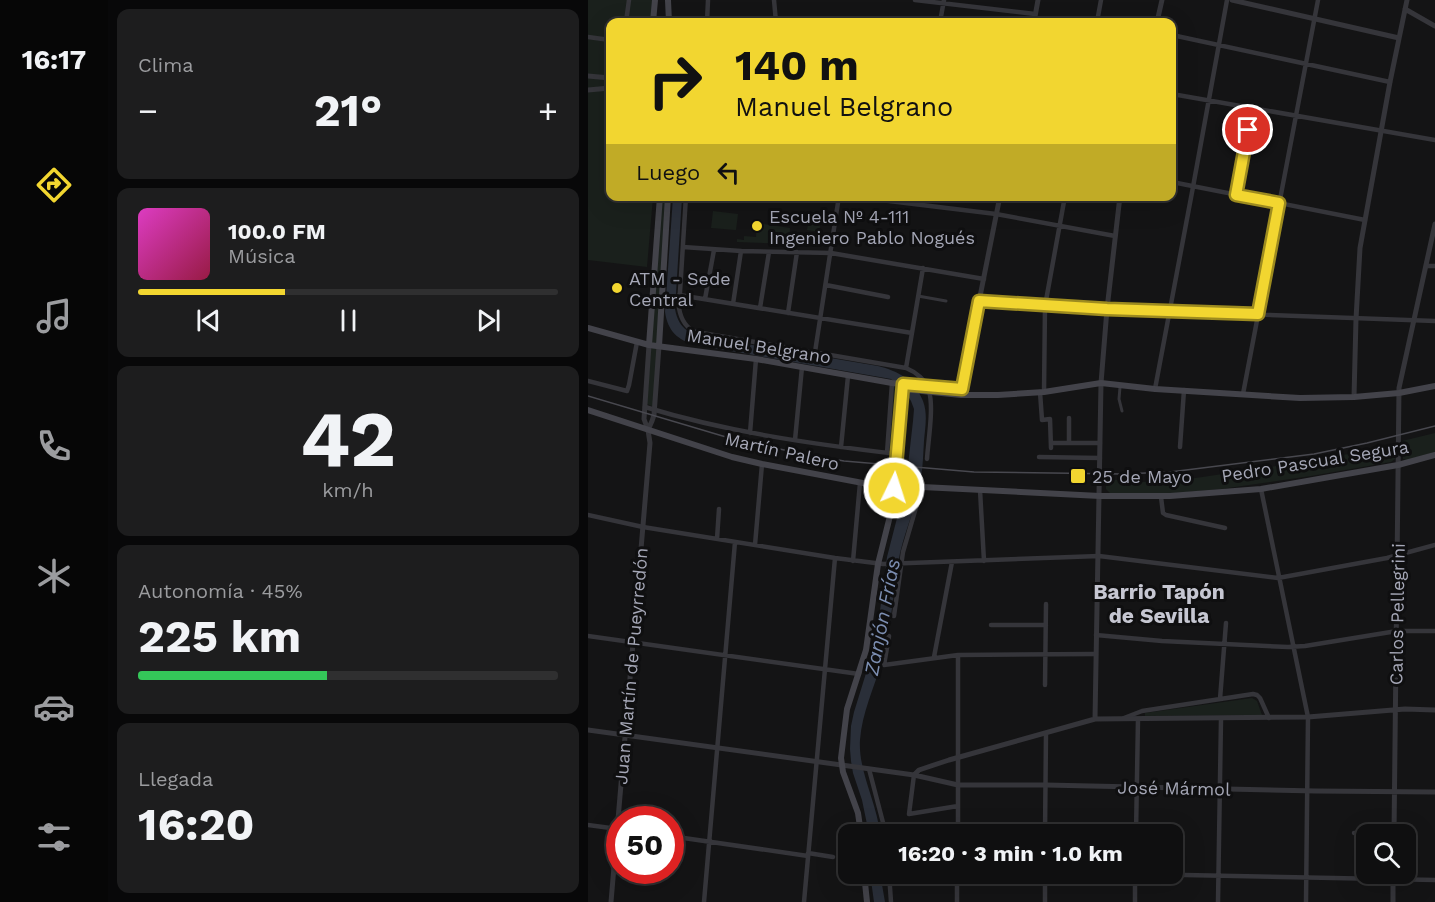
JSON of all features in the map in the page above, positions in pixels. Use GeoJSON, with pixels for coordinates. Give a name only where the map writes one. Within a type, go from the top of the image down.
{"type":"FeatureCollection","features":[{"type":"Feature","properties":{"kind":"main road"},"geometry":{"type":"LineString","coordinates":[[653,18],[655,0]]}},
{"type":"Feature","properties":{"kind":"main road"},"geometry":{"type":"LineString","coordinates":[[668,0],[669,18]]}},
{"type":"Feature","properties":{"kind":"main road"},"geometry":{"type":"LineString","coordinates":[[649,345],[660,201]]}},
{"type":"Feature","properties":{"kind":"main road"},"geometry":{"type":"LineString","coordinates":[[659,346],[668,201]]}},
{"type":"Feature","properties":{"kind":"main road","name":"Manuel Belgrano"},"geometry":{"type":"LineString","coordinates":[[588,328],[649,345],[756,359],[928,389]]}},
{"type":"Feature","properties":{"kind":"main road"},"geometry":{"type":"LineString","coordinates":[[928,389],[998,395],[1042,392],[1101,383],[1300,398],[1354,397],[1399,393],[1435,386]]}},
{"type":"Feature","properties":{"kind":"main road"},"geometry":{"type":"LineString","coordinates":[[860,824],[842,765],[845,718],[868,642],[878,564],[894,488],[903,386]]}},
{"type":"Feature","properties":{"kind":"main road","name":"Manuel Belgrano"},"geometry":{"type":"LineString","coordinates":[[903,386],[911,390],[928,389]]}},
{"type":"Feature","properties":{"kind":"main road","name":"Martín Palero"},"geometry":{"type":"LineString","coordinates":[[588,410],[740,459],[860,483],[894,488],[915,487]]}},
{"type":"Feature","properties":{"kind":"main road","name":"Pedro Pascual Segura"},"geometry":{"type":"LineString","coordinates":[[915,487],[1100,496],[1161,496],[1261,489],[1398,465],[1435,455]]}},
{"type":"Feature","properties":{"kind":"main road"},"geometry":{"type":"LineString","coordinates":[[870,484],[886,494],[891,509]]}},
{"type":"Feature","properties":{"kind":"main road"},"geometry":{"type":"LineString","coordinates":[[865,884],[867,902]]}},
{"type":"Feature","properties":{"kind":"street"},"geometry":{"type":"LineString","coordinates":[[627,18],[629,0]]}},
{"type":"Feature","properties":{"kind":"street"},"geometry":{"type":"LineString","coordinates":[[707,18],[708,0]]}},
{"type":"Feature","properties":{"kind":"street"},"geometry":{"type":"LineString","coordinates":[[774,0],[776,18]]}},
{"type":"Feature","properties":{"kind":"street"},"geometry":{"type":"LineString","coordinates":[[915,0],[1035,15]]}},
{"type":"Feature","properties":{"kind":"street"},"geometry":{"type":"LineString","coordinates":[[1035,18],[1038,0]]}},
{"type":"Feature","properties":{"kind":"street"},"geometry":{"type":"LineString","coordinates":[[1098,18],[1101,0]]}},
{"type":"Feature","properties":{"kind":"street"},"geometry":{"type":"LineString","coordinates":[[1158,18],[1162,0]]}},
{"type":"Feature","properties":{"kind":"street"},"geometry":{"type":"LineString","coordinates":[[1155,388],[1227,0]]}},
{"type":"Feature","properties":{"kind":"street"},"geometry":{"type":"LineString","coordinates":[[1232,0],[1399,38]]}},
{"type":"Feature","properties":{"kind":"street"},"geometry":{"type":"LineString","coordinates":[[1243,394],[1318,0]]}},
{"type":"Feature","properties":{"kind":"street"},"geometry":{"type":"LineString","coordinates":[[1354,397],[1359,259],[1381,130],[1407,0]]}},
{"type":"Feature","properties":{"kind":"street"},"geometry":{"type":"LineString","coordinates":[[941,18],[944,2]]}},
{"type":"Feature","properties":{"kind":"street"},"geometry":{"type":"LineString","coordinates":[[1405,9],[1435,26]]}},
{"type":"Feature","properties":{"kind":"street"},"geometry":{"type":"LineString","coordinates":[[1176,36],[1390,82]]}},
{"type":"Feature","properties":{"kind":"street"},"geometry":{"type":"LineString","coordinates":[[588,38],[606,40]]}},
{"type":"Feature","properties":{"kind":"street"},"geometry":{"type":"LineString","coordinates":[[588,76],[606,78]]}},
{"type":"Feature","properties":{"kind":"street"},"geometry":{"type":"LineString","coordinates":[[588,90],[606,88]]}},
{"type":"Feature","properties":{"kind":"street"},"geometry":{"type":"LineString","coordinates":[[1176,95],[1435,140]]}},
{"type":"Feature","properties":{"kind":"street"},"geometry":{"type":"LineString","coordinates":[[1236,195],[1252,108]]}},
{"type":"Feature","properties":{"kind":"street"},"geometry":{"type":"LineString","coordinates":[[1176,184],[1365,220]]}},
{"type":"Feature","properties":{"kind":"street"},"geometry":{"type":"LineString","coordinates":[[686,201],[679,295],[680,313],[688,328],[696,332],[906,368],[920,376],[928,389],[930,410],[927,459]]}},
{"type":"Feature","properties":{"kind":"street"},"geometry":{"type":"LineString","coordinates":[[815,352],[838,201]]}},
{"type":"Feature","properties":{"kind":"street"},"geometry":{"type":"LineString","coordinates":[[889,201],[996,214],[1115,236]]}},
{"type":"Feature","properties":{"kind":"street"},"geometry":{"type":"LineString","coordinates":[[961,392],[999,201]]}},
{"type":"Feature","properties":{"kind":"street"},"geometry":{"type":"LineString","coordinates":[[1064,201],[1046,306],[1042,420],[1050,419],[1051,445],[1100,443]]}},
{"type":"Feature","properties":{"kind":"street"},"geometry":{"type":"LineString","coordinates":[[1095,719],[1101,383],[1119,201]]}},
{"type":"Feature","properties":{"kind":"street","name":"Carlos Pellegrini"},"geometry":{"type":"LineString","coordinates":[[1394,824],[1399,393],[1435,226]]}},
{"type":"Feature","properties":{"kind":"street"},"geometry":{"type":"LineString","coordinates":[[683,247],[831,253],[984,279]]}},
{"type":"Feature","properties":{"kind":"street"},"geometry":{"type":"LineString","coordinates":[[705,299],[714,250]]}},
{"type":"Feature","properties":{"kind":"street"},"geometry":{"type":"LineString","coordinates":[[733,304],[741,251]]}},
{"type":"Feature","properties":{"kind":"street"},"geometry":{"type":"LineString","coordinates":[[760,308],[769,252]]}},
{"type":"Feature","properties":{"kind":"street"},"geometry":{"type":"LineString","coordinates":[[788,313],[797,252]]}},
{"type":"Feature","properties":{"kind":"street"},"geometry":{"type":"LineString","coordinates":[[1425,266],[1435,266]]}},
{"type":"Feature","properties":{"kind":"street"},"geometry":{"type":"LineString","coordinates":[[906,368],[923,268]]}},
{"type":"Feature","properties":{"kind":"street"},"geometry":{"type":"LineString","coordinates":[[826,285],[888,297]]}},
{"type":"Feature","properties":{"kind":"street"},"geometry":{"type":"LineString","coordinates":[[679,295],[912,333]]}},
{"type":"Feature","properties":{"kind":"street"},"geometry":{"type":"LineString","coordinates":[[918,296],[946,301]]}},
{"type":"Feature","properties":{"kind":"street"},"geometry":{"type":"LineString","coordinates":[[979,301],[1107,309],[1435,321]]}},
{"type":"Feature","properties":{"kind":"street"},"geometry":{"type":"LineString","coordinates":[[588,381],[627,391],[637,342]]}},
{"type":"Feature","properties":{"kind":"street","name":"Juan Martín de Pueyrredón"},"geometry":{"type":"LineString","coordinates":[[620,806],[650,443],[645,422],[649,345]]}},
{"type":"Feature","properties":{"kind":"street","name":"Juan Martín de Pueyrredón"},"geometry":{"type":"LineString","coordinates":[[648,430],[654,410],[659,346]]}},
{"type":"Feature","properties":{"kind":"street"},"geometry":{"type":"LineString","coordinates":[[750,433],[756,359]]}},
{"type":"Feature","properties":{"kind":"street"},"geometry":{"type":"LineString","coordinates":[[795,440],[802,368]]}},
{"type":"Feature","properties":{"kind":"street"},"geometry":{"type":"LineString","coordinates":[[841,447],[848,376]]}},
{"type":"Feature","properties":{"kind":"street"},"geometry":{"type":"LineString","coordinates":[[887,453],[892,383]]}},
{"type":"Feature","properties":{"kind":"street"},"geometry":{"type":"LineString","coordinates":[[1120,385],[1119,399],[1122,411]]}},
{"type":"Feature","properties":{"kind":"street"},"geometry":{"type":"LineString","coordinates":[[1180,447],[1184,390]]}},
{"type":"Feature","properties":{"kind":"street","name":"Martín Palero"},"geometry":{"type":"LineString","coordinates":[[645,407],[750,433],[897,454]]}},
{"type":"Feature","properties":{"kind":"street"},"geometry":{"type":"LineString","coordinates":[[1069,418],[1069,443]]}},
{"type":"Feature","properties":{"kind":"street"},"geometry":{"type":"LineString","coordinates":[[1039,457],[1100,458]]}},
{"type":"Feature","properties":{"kind":"street"},"geometry":{"type":"LineString","coordinates":[[755,545],[762,464]]}},
{"type":"Feature","properties":{"kind":"street"},"geometry":{"type":"LineString","coordinates":[[853,561],[860,483]]}},
{"type":"Feature","properties":{"kind":"street"},"geometry":{"type":"LineString","coordinates":[[894,616],[897,564],[915,487]]}},
{"type":"Feature","properties":{"kind":"street"},"geometry":{"type":"LineString","coordinates":[[1261,489],[1308,717],[1306,902]]}},
{"type":"Feature","properties":{"kind":"street"},"geometry":{"type":"LineString","coordinates":[[980,490],[984,561]]}},
{"type":"Feature","properties":{"kind":"street"},"geometry":{"type":"LineString","coordinates":[[1161,496],[1163,513],[1166,515],[1225,528]]}},
{"type":"Feature","properties":{"kind":"street"},"geometry":{"type":"LineString","coordinates":[[717,539],[719,509]]}},
{"type":"Feature","properties":{"kind":"street"},"geometry":{"type":"LineString","coordinates":[[588,515],[643,527],[878,564],[1099,556],[1278,578],[1397,555],[1435,545]]}},
{"type":"Feature","properties":{"kind":"street"},"geometry":{"type":"LineString","coordinates":[[704,902],[735,542]]}},
{"type":"Feature","properties":{"kind":"street"},"geometry":{"type":"LineString","coordinates":[[804,902],[835,558]]}},
{"type":"Feature","properties":{"kind":"street"},"geometry":{"type":"LineString","coordinates":[[934,657],[952,562]]}},
{"type":"Feature","properties":{"kind":"street"},"geometry":{"type":"LineString","coordinates":[[1045,685],[1046,604]]}},
{"type":"Feature","properties":{"kind":"street"},"geometry":{"type":"LineString","coordinates":[[1220,699],[1226,623]]}},
{"type":"Feature","properties":{"kind":"street"},"geometry":{"type":"LineString","coordinates":[[991,625],[1046,626]]}},
{"type":"Feature","properties":{"kind":"street"},"geometry":{"type":"LineString","coordinates":[[1096,635],[1293,647],[1397,631],[1435,631]]}},
{"type":"Feature","properties":{"kind":"street"},"geometry":{"type":"LineString","coordinates":[[588,636],[859,674]]}},
{"type":"Feature","properties":{"kind":"street"},"geometry":{"type":"LineString","coordinates":[[889,636],[884,665],[958,654],[1096,654]]}},
{"type":"Feature","properties":{"kind":"street"},"geometry":{"type":"LineString","coordinates":[[958,654],[958,824]]}},
{"type":"Feature","properties":{"kind":"street"},"geometry":{"type":"LineString","coordinates":[[1122,719],[1142,711],[1256,694],[1262,701],[1269,718]]}},
{"type":"Feature","properties":{"kind":"street"},"geometry":{"type":"LineString","coordinates":[[958,806],[909,814],[914,775],[920,770],[958,758],[1095,719],[1308,717],[1395,710],[1435,710]]}},
{"type":"Feature","properties":{"kind":"street"},"geometry":{"type":"LineString","coordinates":[[1136,824],[1138,719]]}},
{"type":"Feature","properties":{"kind":"street"},"geometry":{"type":"LineString","coordinates":[[1218,902],[1221,719]]}},
{"type":"Feature","properties":{"kind":"street","name":"José Mármol"},"geometry":{"type":"LineString","coordinates":[[588,730],[914,775],[958,784],[1435,792]]}},
{"type":"Feature","properties":{"kind":"street"},"geometry":{"type":"LineString","coordinates":[[1045,824],[1046,733]]}},
{"type":"Feature","properties":{"kind":"street"},"geometry":{"type":"LineString","coordinates":[[860,768],[882,824]]}},
{"type":"Feature","properties":{"kind":"street"},"geometry":{"type":"LineString","coordinates":[[588,825],[606,827]]}},
{"type":"Feature","properties":{"kind":"street"},"geometry":{"type":"LineString","coordinates":[[684,838],[833,857]]}},
{"type":"Feature","properties":{"kind":"street"},"geometry":{"type":"LineString","coordinates":[[1183,875],[1356,877]]}},
{"type":"Feature","properties":{"kind":"street"},"geometry":{"type":"LineString","coordinates":[[1416,878],[1435,880]]}},
{"type":"Feature","properties":{"kind":"street","name":"Juan Martín de Pueyrredón"},"geometry":{"type":"LineString","coordinates":[[611,902],[613,884]]}},
{"type":"Feature","properties":{"kind":"street"},"geometry":{"type":"LineString","coordinates":[[890,884],[891,902]]}},
{"type":"Feature","properties":{"kind":"street"},"geometry":{"type":"LineString","coordinates":[[957,884],[957,902]]}},
{"type":"Feature","properties":{"kind":"street"},"geometry":{"type":"LineString","coordinates":[[1045,884],[1045,902]]}},
{"type":"Feature","properties":{"kind":"street"},"geometry":{"type":"LineString","coordinates":[[1135,884],[1135,902]]}},
{"type":"Feature","properties":{"kind":"street"},"geometry":{"type":"LineString","coordinates":[[1393,884],[1393,902]]}},
{"type":"Feature","properties":{"kind":"shaded area"},"geometry":{"type":"Polygon","coordinates":[[[588,0],[653,0],[651,18],[606,18],[606,201],[653,201],[647,267],[588,260],[588,0]]]}},
{"type":"Feature","properties":{"kind":"shaded area"},"geometry":{"type":"Polygon","coordinates":[[[661,201],[667,201],[654,407],[647,404],[661,201]]]}},
{"type":"Feature","properties":{"kind":"shaded area"},"geometry":{"type":"Polygon","coordinates":[[[713,211],[738,214],[736,230],[711,228],[713,211]]]}},
{"type":"Feature","properties":{"kind":"shaded area"},"geometry":{"type":"Polygon","coordinates":[[[813,211],[825,213],[819,232],[807,230],[813,211]]]}},
{"type":"Feature","properties":{"kind":"shaded area"},"geometry":{"type":"Polygon","coordinates":[[[757,223],[790,228],[789,244],[737,242],[737,239],[744,240],[744,236],[756,237],[757,223]]]}},
{"type":"Feature","properties":{"kind":"shaded area"},"geometry":{"type":"Polygon","coordinates":[[[892,383],[903,384],[897,454],[887,453],[892,383]]]}},
{"type":"Feature","properties":{"kind":"shaded area"},"geometry":{"type":"Polygon","coordinates":[[[1435,433],[1435,452],[1407,460],[1403,459],[1402,441],[1435,433]]]}},
{"type":"Feature","properties":{"kind":"shaded area"},"geometry":{"type":"Polygon","coordinates":[[[1388,447],[1395,448],[1395,459],[1391,462],[1311,476],[1176,493],[1111,494],[1106,489],[1106,479],[1141,482],[1182,480],[1388,447]]]}},
{"type":"Feature","properties":{"kind":"shaded area"},"geometry":{"type":"Polygon","coordinates":[[[1252,698],[1257,701],[1262,715],[1145,716],[1145,713],[1252,698]]]}},
{"type":"Feature","properties":{"kind":"water","name":"Zanjón Frías"},"geometry":{"type":"Polygon","coordinates":[[[673,201],[682,201],[675,309],[683,327],[698,335],[711,338],[885,368],[911,382],[923,401],[926,421],[920,481],[900,553],[882,661],[861,730],[862,763],[878,824],[867,824],[851,761],[851,726],[876,641],[887,557],[906,483],[914,409],[911,401],[905,391],[891,379],[696,345],[674,334],[665,312],[673,201]]]}},
{"type":"Feature","properties":{"kind":"water"},"geometry":{"type":"Polygon","coordinates":[[[872,884],[882,884],[885,902],[874,902],[872,884]]]}},
{"type":"Feature","properties":{"kind":"tram line"},"geometry":{"type":"LineString","coordinates":[[588,396],[726,437],[793,452],[844,461],[974,472],[1122,474],[1170,472],[1314,454],[1435,426]]}},
{"type":"Feature","properties":{"kind":"place","name":"Escuela Nº 4-111 Ingeniero Pablo Nogués"},"geometry":{"type":"Point","coordinates":[757,226]}},
{"type":"Feature","properties":{"kind":"place","name":"ATM - Sede Central"},"geometry":{"type":"Point","coordinates":[617,288]}},
{"type":"Feature","properties":{"kind":"place","name":"25 de Mayo"},"geometry":{"type":"Point","coordinates":[1078,476]}},
{"type":"Feature","properties":{"kind":"district","name":"Barrio Tapón de Sevilla"},"geometry":{"type":"Point","coordinates":[1159,603]}},
{"type":"Feature","properties":{"kind":"route"},"geometry":{"type":"LineString","coordinates":[[894,488],[903,384],[962,389],[979,301],[1107,309],[1258,314],[1279,203],[1236,195],[1248,130]]}}]}
